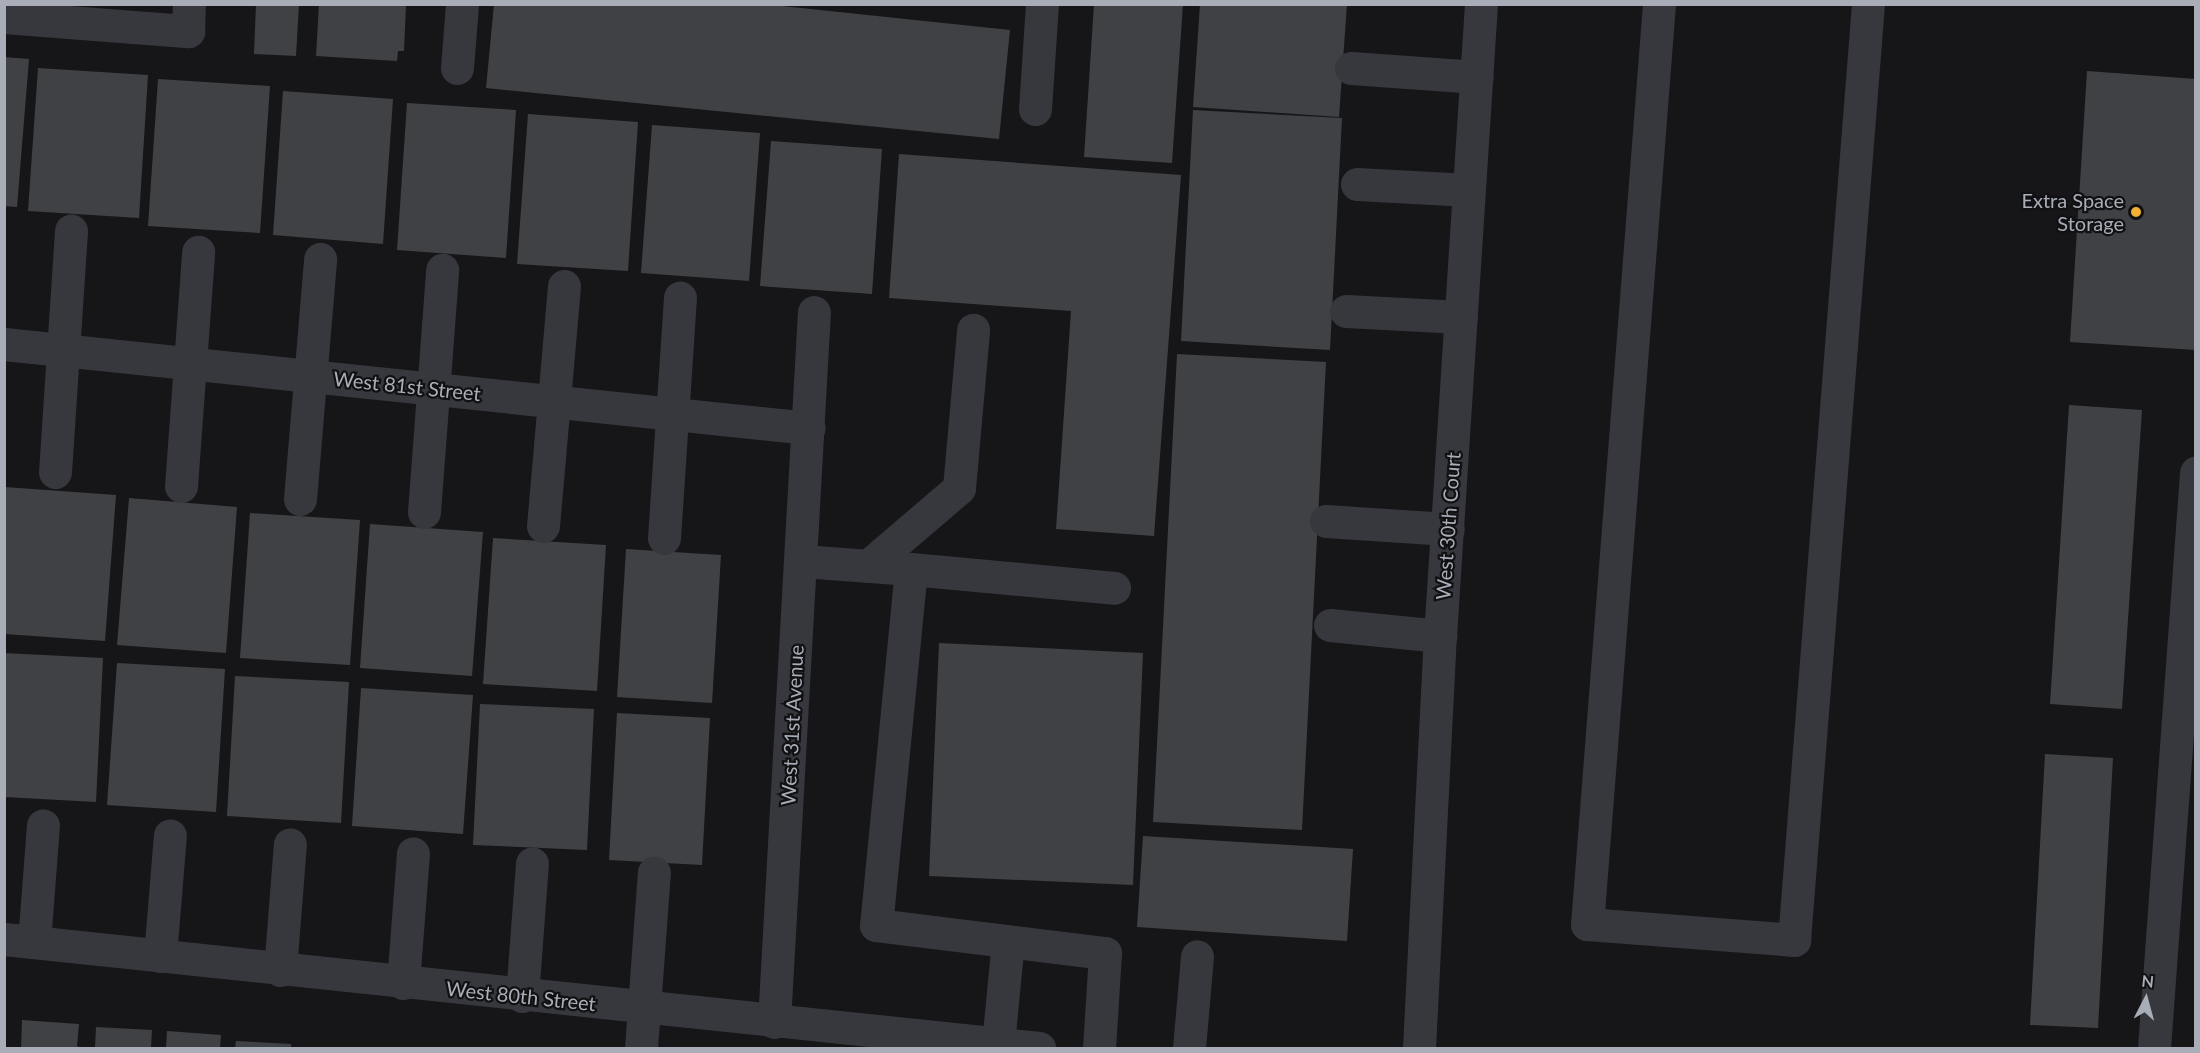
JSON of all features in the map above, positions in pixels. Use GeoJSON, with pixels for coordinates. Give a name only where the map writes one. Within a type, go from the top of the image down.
{"type":"FeatureCollection","features":[{"type":"Feature","properties":{"kind":"street"},"geometry":{"type":"LineString","coordinates":[[4,17],[188,31],[189,4]]}},
{"type":"Feature","properties":{"kind":"street"},"geometry":{"type":"LineString","coordinates":[[457,68],[462,4]]}},
{"type":"Feature","properties":{"kind":"street"},"geometry":{"type":"LineString","coordinates":[[1035,109],[1042,4]]}},
{"type":"Feature","properties":{"kind":"street","name":"West 30th Court"},"geometry":{"type":"LineString","coordinates":[[1419,1048],[1440,636],[1481,4]]}},
{"type":"Feature","properties":{"kind":"street"},"geometry":{"type":"LineString","coordinates":[[1659,4],[1587,924],[1794,940],[1868,4]]}},
{"type":"Feature","properties":{"kind":"street"},"geometry":{"type":"LineString","coordinates":[[1351,68],[1477,77]]}},
{"type":"Feature","properties":{"kind":"street"},"geometry":{"type":"LineString","coordinates":[[1357,184],[1469,190]]}},
{"type":"Feature","properties":{"kind":"street"},"geometry":{"type":"LineString","coordinates":[[55,472],[71,231]]}},
{"type":"Feature","properties":{"kind":"street"},"geometry":{"type":"LineString","coordinates":[[181,486],[198,252]]}},
{"type":"Feature","properties":{"kind":"street"},"geometry":{"type":"LineString","coordinates":[[300,499],[320,259]]}},
{"type":"Feature","properties":{"kind":"street"},"geometry":{"type":"LineString","coordinates":[[424,512],[442,270]]}},
{"type":"Feature","properties":{"kind":"street"},"geometry":{"type":"LineString","coordinates":[[543,526],[564,286]]}},
{"type":"Feature","properties":{"kind":"street"},"geometry":{"type":"LineString","coordinates":[[664,538],[680,298]]}},
{"type":"Feature","properties":{"kind":"street"},"geometry":{"type":"LineString","coordinates":[[1346,311],[1461,317]]}},
{"type":"Feature","properties":{"kind":"street","name":"West 31st Avenue"},"geometry":{"type":"LineString","coordinates":[[774,1022],[802,561],[814,312]]}},
{"type":"Feature","properties":{"kind":"street"},"geometry":{"type":"LineString","coordinates":[[868,566],[959,488],[973,330]]}},
{"type":"Feature","properties":{"kind":"street","name":"West 81st Street"},"geometry":{"type":"LineString","coordinates":[[4,344],[809,428]]}},
{"type":"Feature","properties":{"kind":"street"},"geometry":{"type":"LineString","coordinates":[[2154,1048],[2196,473]]}},
{"type":"Feature","properties":{"kind":"street"},"geometry":{"type":"LineString","coordinates":[[1326,521],[1448,529]]}},
{"type":"Feature","properties":{"kind":"street"},"geometry":{"type":"LineString","coordinates":[[802,561],[1114,588]]}},
{"type":"Feature","properties":{"kind":"street"},"geometry":{"type":"LineString","coordinates":[[910,569],[876,925],[1105,953],[1099,1048]]}},
{"type":"Feature","properties":{"kind":"street"},"geometry":{"type":"LineString","coordinates":[[1330,625],[1440,636]]}},
{"type":"Feature","properties":{"kind":"street"},"geometry":{"type":"LineString","coordinates":[[19,941],[43,825]]}},
{"type":"Feature","properties":{"kind":"street"},"geometry":{"type":"LineString","coordinates":[[160,956],[170,835]]}},
{"type":"Feature","properties":{"kind":"street"},"geometry":{"type":"LineString","coordinates":[[280,970],[290,844]]}},
{"type":"Feature","properties":{"kind":"street"},"geometry":{"type":"LineString","coordinates":[[404,982],[414,853]]}},
{"type":"Feature","properties":{"kind":"street"},"geometry":{"type":"LineString","coordinates":[[522,996],[532,862]]}},
{"type":"Feature","properties":{"kind":"street"},"geometry":{"type":"LineString","coordinates":[[641,1048],[654,872]]}},
{"type":"Feature","properties":{"kind":"street","name":"West 80th Street"},"geometry":{"type":"LineString","coordinates":[[19,941],[643,1009],[1039,1048]]}},
{"type":"Feature","properties":{"kind":"street"},"geometry":{"type":"LineString","coordinates":[[1008,941],[1019,1047]]}},
{"type":"Feature","properties":{"kind":"street"},"geometry":{"type":"LineString","coordinates":[[1189,1048],[1197,956]]}},
{"type":"Feature","properties":{"kind":"building"},"geometry":{"type":"Polygon","coordinates":[[[256,4],[299,4],[296,56],[254,54],[256,4]]]}},
{"type":"Feature","properties":{"kind":"building"},"geometry":{"type":"Polygon","coordinates":[[[319,4],[406,4],[404,51],[398,51],[397,61],[316,56],[319,4]]]}},
{"type":"Feature","properties":{"kind":"building"},"geometry":{"type":"Polygon","coordinates":[[[494,4],[763,4],[1010,30],[999,139],[486,88],[494,4]]]}},
{"type":"Feature","properties":{"kind":"building"},"geometry":{"type":"Polygon","coordinates":[[[1094,4],[1183,4],[1172,163],[1084,157],[1094,4]]]}},
{"type":"Feature","properties":{"kind":"building"},"geometry":{"type":"Polygon","coordinates":[[[1200,4],[1347,4],[1339,117],[1193,107],[1200,4]]]}},
{"type":"Feature","properties":{"kind":"building"},"geometry":{"type":"Polygon","coordinates":[[[4,57],[29,59],[17,207],[4,206],[4,57]]]}},
{"type":"Feature","properties":{"kind":"building"},"geometry":{"type":"Polygon","coordinates":[[[38,68],[148,75],[139,218],[28,211],[38,68]]]}},
{"type":"Feature","properties":{"kind":"building","name":"Extra Space Storage"},"geometry":{"type":"Polygon","coordinates":[[[2087,71],[2196,79],[2196,350],[2070,342],[2087,71]]]}},
{"type":"Feature","properties":{"kind":"building"},"geometry":{"type":"Polygon","coordinates":[[[158,79],[270,86],[260,233],[148,226],[158,79]]]}},
{"type":"Feature","properties":{"kind":"building"},"geometry":{"type":"Polygon","coordinates":[[[283,91],[393,99],[383,244],[273,235],[283,91]]]}},
{"type":"Feature","properties":{"kind":"building"},"geometry":{"type":"Polygon","coordinates":[[[407,103],[516,110],[506,258],[397,250],[407,103]]]}},
{"type":"Feature","properties":{"kind":"building"},"geometry":{"type":"Polygon","coordinates":[[[1193,110],[1342,118],[1330,350],[1181,341],[1193,110]]]}},
{"type":"Feature","properties":{"kind":"building"},"geometry":{"type":"Polygon","coordinates":[[[528,114],[638,122],[628,271],[517,264],[528,114]]]}},
{"type":"Feature","properties":{"kind":"building"},"geometry":{"type":"Polygon","coordinates":[[[652,125],[760,133],[749,281],[641,273],[652,125]]]}},
{"type":"Feature","properties":{"kind":"building"},"geometry":{"type":"Polygon","coordinates":[[[771,141],[882,149],[872,294],[760,286],[771,141]]]}},
{"type":"Feature","properties":{"kind":"building"},"geometry":{"type":"Polygon","coordinates":[[[899,154],[1181,175],[1154,536],[1056,529],[1071,311],[889,298],[899,154]]]}},
{"type":"Feature","properties":{"kind":"building"},"geometry":{"type":"Polygon","coordinates":[[[1177,354],[1326,362],[1302,830],[1153,822],[1177,354]]]}},
{"type":"Feature","properties":{"kind":"building"},"geometry":{"type":"Polygon","coordinates":[[[2069,405],[2142,410],[2122,709],[2050,704],[2069,405]]]}},
{"type":"Feature","properties":{"kind":"building"},"geometry":{"type":"Polygon","coordinates":[[[5,487],[116,495],[105,641],[4,634],[5,487]]]}},
{"type":"Feature","properties":{"kind":"building"},"geometry":{"type":"Polygon","coordinates":[[[129,498],[237,507],[226,653],[117,645],[129,498]]]}},
{"type":"Feature","properties":{"kind":"building"},"geometry":{"type":"Polygon","coordinates":[[[250,513],[360,520],[350,665],[240,658],[250,513]]]}},
{"type":"Feature","properties":{"kind":"building"},"geometry":{"type":"Polygon","coordinates":[[[370,524],[483,532],[472,676],[360,668],[370,524]]]}},
{"type":"Feature","properties":{"kind":"building"},"geometry":{"type":"Polygon","coordinates":[[[493,538],[606,545],[597,691],[483,684],[493,538]]]}},
{"type":"Feature","properties":{"kind":"building"},"geometry":{"type":"Polygon","coordinates":[[[626,549],[721,555],[712,703],[617,697],[626,549]]]}},
{"type":"Feature","properties":{"kind":"building"},"geometry":{"type":"Polygon","coordinates":[[[939,643],[1143,653],[1133,885],[929,876],[939,643]]]}},
{"type":"Feature","properties":{"kind":"building"},"geometry":{"type":"Polygon","coordinates":[[[4,653],[103,658],[96,802],[4,797],[4,653]]]}},
{"type":"Feature","properties":{"kind":"building"},"geometry":{"type":"Polygon","coordinates":[[[117,663],[225,669],[216,812],[107,805],[117,663]]]}},
{"type":"Feature","properties":{"kind":"building"},"geometry":{"type":"Polygon","coordinates":[[[235,676],[349,682],[341,823],[227,816],[235,676]]]}},
{"type":"Feature","properties":{"kind":"building"},"geometry":{"type":"Polygon","coordinates":[[[361,688],[473,695],[463,834],[352,826],[361,688]]]}},
{"type":"Feature","properties":{"kind":"building"},"geometry":{"type":"Polygon","coordinates":[[[480,704],[594,709],[587,850],[473,845],[480,704]]]}},
{"type":"Feature","properties":{"kind":"building"},"geometry":{"type":"Polygon","coordinates":[[[617,713],[710,718],[702,865],[609,860],[617,713]]]}},
{"type":"Feature","properties":{"kind":"building"},"geometry":{"type":"Polygon","coordinates":[[[2045,754],[2113,758],[2098,1028],[2030,1025],[2045,754]]]}},
{"type":"Feature","properties":{"kind":"building"},"geometry":{"type":"Polygon","coordinates":[[[1143,836],[1353,849],[1347,941],[1137,927],[1143,836]]]}},
{"type":"Feature","properties":{"kind":"building"},"geometry":{"type":"Polygon","coordinates":[[[22,1020],[79,1024],[77,1046],[81,1048],[21,1048],[22,1020]]]}},
{"type":"Feature","properties":{"kind":"building"},"geometry":{"type":"Polygon","coordinates":[[[96,1027],[152,1030],[151,1048],[95,1048],[96,1027]]]}},
{"type":"Feature","properties":{"kind":"building"},"geometry":{"type":"Polygon","coordinates":[[[167,1031],[221,1035],[220,1048],[166,1048],[167,1031]]]}},
{"type":"Feature","properties":{"kind":"building"},"geometry":{"type":"Polygon","coordinates":[[[236,1041],[291,1044],[291,1048],[235,1048],[236,1041]]]}},
{"type":"Feature","properties":{"kind":"place","name":"Extra Space Storage"},"geometry":{"type":"Point","coordinates":[2136,212]}}]}
